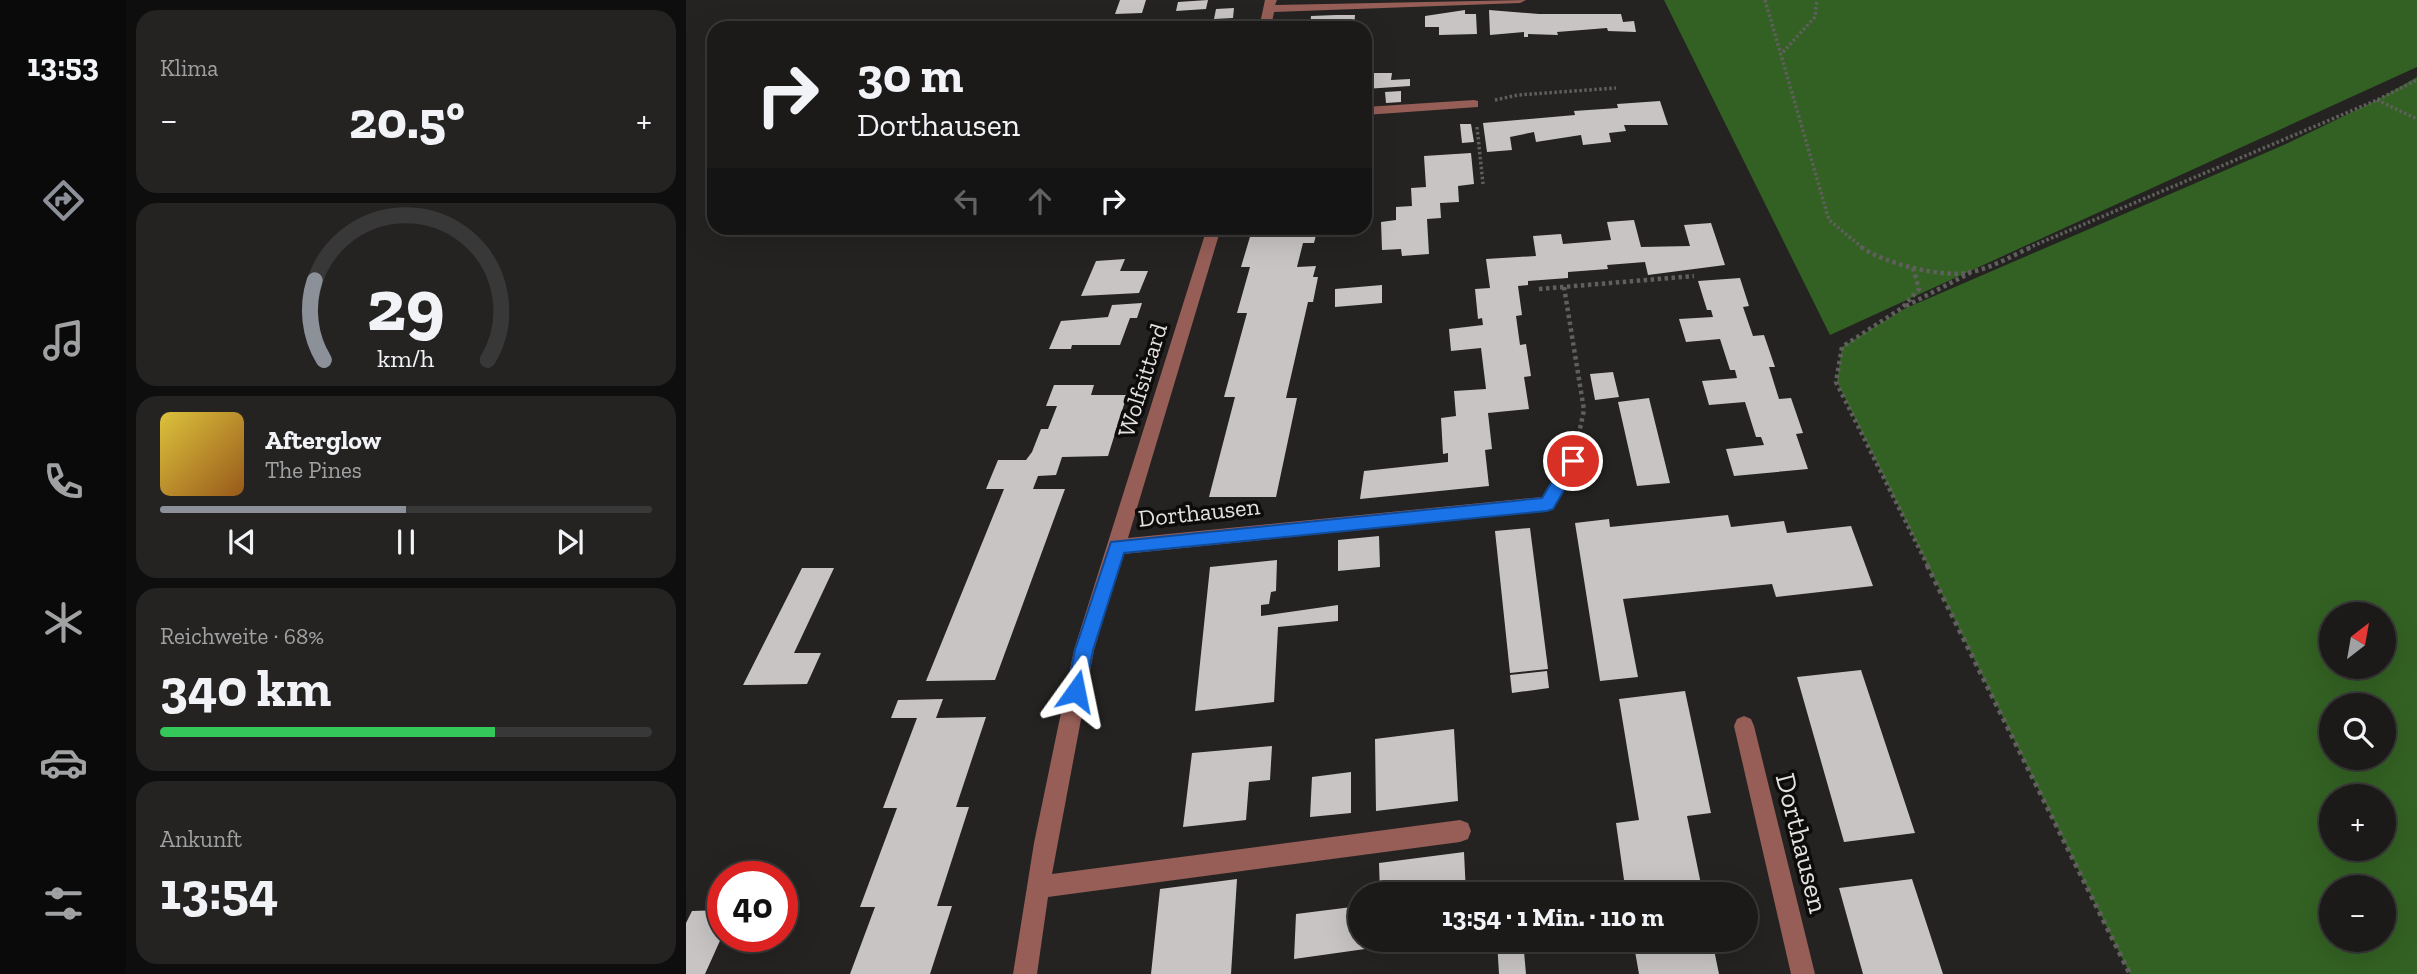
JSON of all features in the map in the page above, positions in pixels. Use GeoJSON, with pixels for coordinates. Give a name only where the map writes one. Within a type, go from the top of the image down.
{"type":"FeatureCollection","features":[{"type":"Feature","properties":{"kind":"street"},"geometry":{"type":"LineString","coordinates":[[1270,4],[1520,0]]}},
{"type":"Feature","properties":{"kind":"street"},"geometry":{"type":"LineString","coordinates":[[1372,111],[1474,104]]}},
{"type":"Feature","properties":{"kind":"street","name":"Wolfsittard"},"geometry":{"type":"LineString","coordinates":[[1117,547],[1212,235]]}},
{"type":"Feature","properties":{"kind":"street","name":"Dorthausen"},"geometry":{"type":"LineString","coordinates":[[1025,974],[1038,887],[1084,650],[1117,547],[1547,504],[1573,461]]}},
{"type":"Feature","properties":{"kind":"street","name":"Dorthausen"},"geometry":{"type":"LineString","coordinates":[[1744,726],[1803,974]]}},
{"type":"Feature","properties":{"kind":"street"},"geometry":{"type":"LineString","coordinates":[[1038,887],[1460,831]]}},
{"type":"Feature","properties":{"kind":"path"},"geometry":{"type":"LineString","coordinates":[[1765,0],[1783,52],[1829,220],[1864,249],[1886,261],[1913,268],[1970,273]]}},
{"type":"Feature","properties":{"kind":"path"},"geometry":{"type":"LineString","coordinates":[[1783,52],[1815,16],[1817,0]]}},
{"type":"Feature","properties":{"kind":"path"},"geometry":{"type":"LineString","coordinates":[[2130,974],[1836,382],[1842,347],[1902,308],[1970,273],[2377,100],[2417,80]]}},
{"type":"Feature","properties":{"kind":"path"},"geometry":{"type":"LineString","coordinates":[[1483,184],[1474,104],[1518,95],[1616,88]]}},
{"type":"Feature","properties":{"kind":"path"},"geometry":{"type":"LineString","coordinates":[[2377,100],[2417,119]]}},
{"type":"Feature","properties":{"kind":"path"},"geometry":{"type":"LineString","coordinates":[[1902,308],[1919,289],[1913,268]]}},
{"type":"Feature","properties":{"kind":"path"},"geometry":{"type":"LineString","coordinates":[[1539,289],[1694,276]]}},
{"type":"Feature","properties":{"kind":"path"},"geometry":{"type":"LineString","coordinates":[[1564,287],[1584,410],[1573,461]]}},
{"type":"Feature","properties":{"kind":"green space"},"geometry":{"type":"Polygon","coordinates":[[[1664,0],[2417,0],[2417,67],[1830,335],[1664,0]]]}},
{"type":"Feature","properties":{"kind":"green space"},"geometry":{"type":"Polygon","coordinates":[[[2417,77],[2417,974],[2130,974],[1837,382],[1842,347],[1904,309],[2286,144],[2377,100],[2417,77]]]}},
{"type":"Feature","properties":{"kind":"building"},"geometry":{"type":"Polygon","coordinates":[[[1120,0],[1146,0],[1142,13],[1115,14],[1120,0]]]}},
{"type":"Feature","properties":{"kind":"building"},"geometry":{"type":"Polygon","coordinates":[[[1208,0],[1206,9],[1176,11],[1178,2],[1208,0]]]}},
{"type":"Feature","properties":{"kind":"building"},"geometry":{"type":"Polygon","coordinates":[[[1234,8],[1233,18],[1214,19],[1216,9],[1234,8]]]}},
{"type":"Feature","properties":{"kind":"building"},"geometry":{"type":"Polygon","coordinates":[[[1465,10],[1465,14],[1476,14],[1477,34],[1439,35],[1439,27],[1425,27],[1425,16],[1465,10]]]}},
{"type":"Feature","properties":{"kind":"building"},"geometry":{"type":"Polygon","coordinates":[[[1489,10],[1539,14],[1621,14],[1623,22],[1634,21],[1636,32],[1608,31],[1607,28],[1557,32],[1558,35],[1528,34],[1528,37],[1524,37],[1524,32],[1490,35],[1489,10]]]}},
{"type":"Feature","properties":{"kind":"building"},"geometry":{"type":"Polygon","coordinates":[[[1355,15],[1355,21],[1311,21],[1311,16],[1355,15]]]}},
{"type":"Feature","properties":{"kind":"building"},"geometry":{"type":"Polygon","coordinates":[[[1372,73],[1392,73],[1391,80],[1410,79],[1410,86],[1372,89],[1372,73]]]}},
{"type":"Feature","properties":{"kind":"building"},"geometry":{"type":"Polygon","coordinates":[[[1401,91],[1401,102],[1386,103],[1385,92],[1401,91]]]}},
{"type":"Feature","properties":{"kind":"building"},"geometry":{"type":"Polygon","coordinates":[[[1660,101],[1668,125],[1624,125],[1626,131],[1609,133],[1611,142],[1583,145],[1581,135],[1536,142],[1534,132],[1510,137],[1512,150],[1487,152],[1483,123],[1575,115],[1574,111],[1618,108],[1617,104],[1660,101]]]}},
{"type":"Feature","properties":{"kind":"building"},"geometry":{"type":"Polygon","coordinates":[[[1460,124],[1471,124],[1474,142],[1462,143],[1460,124]]]}},
{"type":"Feature","properties":{"kind":"building"},"geometry":{"type":"Polygon","coordinates":[[[1471,153],[1474,184],[1458,186],[1459,202],[1440,203],[1441,218],[1427,219],[1429,254],[1402,256],[1401,249],[1382,250],[1381,222],[1396,220],[1396,207],[1412,206],[1411,188],[1426,187],[1424,156],[1471,153]]]}},
{"type":"Feature","properties":{"kind":"building"},"geometry":{"type":"Polygon","coordinates":[[[1634,220],[1641,247],[1690,246],[1684,225],[1711,223],[1725,265],[1648,275],[1645,262],[1607,265],[1608,269],[1568,272],[1568,278],[1528,281],[1528,285],[1518,286],[1522,315],[1516,316],[1520,345],[1526,344],[1531,376],[1524,377],[1529,409],[1488,413],[1492,449],[1485,450],[1489,486],[1360,499],[1364,471],[1448,462],[1448,453],[1443,454],[1441,418],[1456,416],[1454,391],[1486,389],[1481,348],[1451,351],[1449,329],[1483,325],[1482,318],[1478,319],[1475,289],[1490,288],[1486,259],[1536,256],[1533,236],[1561,234],[1563,244],[1611,240],[1607,222],[1634,220]]]}},
{"type":"Feature","properties":{"kind":"building"},"geometry":{"type":"Polygon","coordinates":[[[1251,235],[1316,235],[1314,243],[1303,243],[1297,267],[1316,266],[1313,277],[1318,277],[1313,302],[1308,302],[1286,398],[1297,398],[1276,497],[1209,497],[1235,397],[1224,397],[1247,313],[1237,313],[1250,267],[1241,267],[1251,235]]]}},
{"type":"Feature","properties":{"kind":"building"},"geometry":{"type":"Polygon","coordinates":[[[1125,259],[1120,271],[1148,271],[1139,293],[1081,296],[1096,261],[1125,259]]]}},
{"type":"Feature","properties":{"kind":"building"},"geometry":{"type":"Polygon","coordinates":[[[1740,278],[1749,306],[1743,307],[1753,336],[1764,335],[1775,367],[1769,367],[1779,399],[1791,398],[1803,433],[1796,434],[1808,469],[1734,476],[1726,449],[1764,445],[1761,437],[1756,437],[1745,402],[1709,405],[1702,381],[1737,378],[1735,370],[1730,370],[1720,339],[1686,342],[1679,319],[1713,317],[1711,310],[1707,310],[1698,281],[1740,278]]]}},
{"type":"Feature","properties":{"kind":"building"},"geometry":{"type":"Polygon","coordinates":[[[1382,285],[1382,303],[1335,307],[1335,289],[1382,285]]]}},
{"type":"Feature","properties":{"kind":"building"},"geometry":{"type":"Polygon","coordinates":[[[1142,303],[1137,318],[1130,318],[1120,345],[1072,345],[1071,349],[1049,349],[1061,321],[1108,317],[1112,305],[1142,303]]]}},
{"type":"Feature","properties":{"kind":"building"},"geometry":{"type":"Polygon","coordinates":[[[1613,372],[1619,397],[1595,400],[1590,374],[1613,372]]]}},
{"type":"Feature","properties":{"kind":"building"},"geometry":{"type":"Polygon","coordinates":[[[1054,385],[1094,385],[1091,395],[1127,395],[1108,456],[1062,457],[1056,475],[1038,476],[1033,489],[1065,489],[995,680],[926,681],[1004,489],[986,489],[998,460],[1026,460],[1032,452],[1041,429],[1048,429],[1057,406],[1046,406],[1054,385]]]}},
{"type":"Feature","properties":{"kind":"building"},"geometry":{"type":"Polygon","coordinates":[[[1649,398],[1670,483],[1637,486],[1618,402],[1649,398]]]}},
{"type":"Feature","properties":{"kind":"building"},"geometry":{"type":"Polygon","coordinates":[[[1728,515],[1731,527],[1784,521],[1787,533],[1851,526],[1873,586],[1776,597],[1772,584],[1623,599],[1638,677],[1600,681],[1575,523],[1609,519],[1610,527],[1728,515]]]}},
{"type":"Feature","properties":{"kind":"building"},"geometry":{"type":"Polygon","coordinates":[[[1530,528],[1548,669],[1510,673],[1495,531],[1530,528]]]}},
{"type":"Feature","properties":{"kind":"building"},"geometry":{"type":"Polygon","coordinates":[[[1379,536],[1380,567],[1338,571],[1338,540],[1379,536]]]}},
{"type":"Feature","properties":{"kind":"building"},"geometry":{"type":"Polygon","coordinates":[[[1277,560],[1276,591],[1271,592],[1269,604],[1261,605],[1261,616],[1338,605],[1338,621],[1278,627],[1274,702],[1195,711],[1210,567],[1277,560]]]}},
{"type":"Feature","properties":{"kind":"building"},"geometry":{"type":"Polygon","coordinates":[[[802,568],[834,568],[794,653],[821,653],[807,684],[743,685],[802,568]]]}},
{"type":"Feature","properties":{"kind":"building"},"geometry":{"type":"Polygon","coordinates":[[[1861,670],[1915,833],[1844,842],[1797,677],[1861,670]]]}},
{"type":"Feature","properties":{"kind":"building"},"geometry":{"type":"Polygon","coordinates":[[[1547,671],[1549,688],[1512,693],[1510,675],[1547,671]]]}},
{"type":"Feature","properties":{"kind":"building"},"geometry":{"type":"Polygon","coordinates":[[[1685,691],[1711,813],[1687,816],[1701,882],[1624,882],[1616,823],[1639,820],[1619,699],[1685,691]]]}},
{"type":"Feature","properties":{"kind":"building"},"geometry":{"type":"Polygon","coordinates":[[[943,699],[936,718],[986,717],[956,807],[969,807],[937,906],[952,906],[930,974],[850,974],[875,907],[860,907],[897,808],[883,808],[917,718],[891,718],[898,700],[943,699]]]}},
{"type":"Feature","properties":{"kind":"building"},"geometry":{"type":"Polygon","coordinates":[[[1454,729],[1458,801],[1376,811],[1375,739],[1454,729]]]}},
{"type":"Feature","properties":{"kind":"building"},"geometry":{"type":"Polygon","coordinates":[[[1272,746],[1270,780],[1249,782],[1246,820],[1183,827],[1192,753],[1272,746]]]}},
{"type":"Feature","properties":{"kind":"building"},"geometry":{"type":"Polygon","coordinates":[[[1351,772],[1351,813],[1310,817],[1312,777],[1351,772]]]}},
{"type":"Feature","properties":{"kind":"building"},"geometry":{"type":"Polygon","coordinates":[[[1464,852],[1465,882],[1380,882],[1379,863],[1464,852]]]}},
{"type":"Feature","properties":{"kind":"building"},"geometry":{"type":"Polygon","coordinates":[[[1237,879],[1231,974],[1151,974],[1160,889],[1237,879]]]}},
{"type":"Feature","properties":{"kind":"building"},"geometry":{"type":"Polygon","coordinates":[[[1912,879],[1943,974],[1863,974],[1839,888],[1912,879]]]}},
{"type":"Feature","properties":{"kind":"building"},"geometry":{"type":"Polygon","coordinates":[[[1348,908],[1348,951],[1294,959],[1296,914],[1348,908]]]}},
{"type":"Feature","properties":{"kind":"building"},"geometry":{"type":"Polygon","coordinates":[[[692,911],[707,911],[707,952],[715,952],[705,974],[686,974],[686,923],[692,911]]]}},
{"type":"Feature","properties":{"kind":"building"},"geometry":{"type":"Polygon","coordinates":[[[1498,952],[1524,952],[1526,974],[1499,974],[1498,952]]]}},
{"type":"Feature","properties":{"kind":"building"},"geometry":{"type":"Polygon","coordinates":[[[1635,952],[1714,952],[1719,974],[1639,974],[1635,952]]]}},
{"type":"Feature","properties":{"kind":"route"},"geometry":{"type":"LineString","coordinates":[[1076,691],[1084,650],[1117,547],[1547,504],[1573,461]]}}]}
